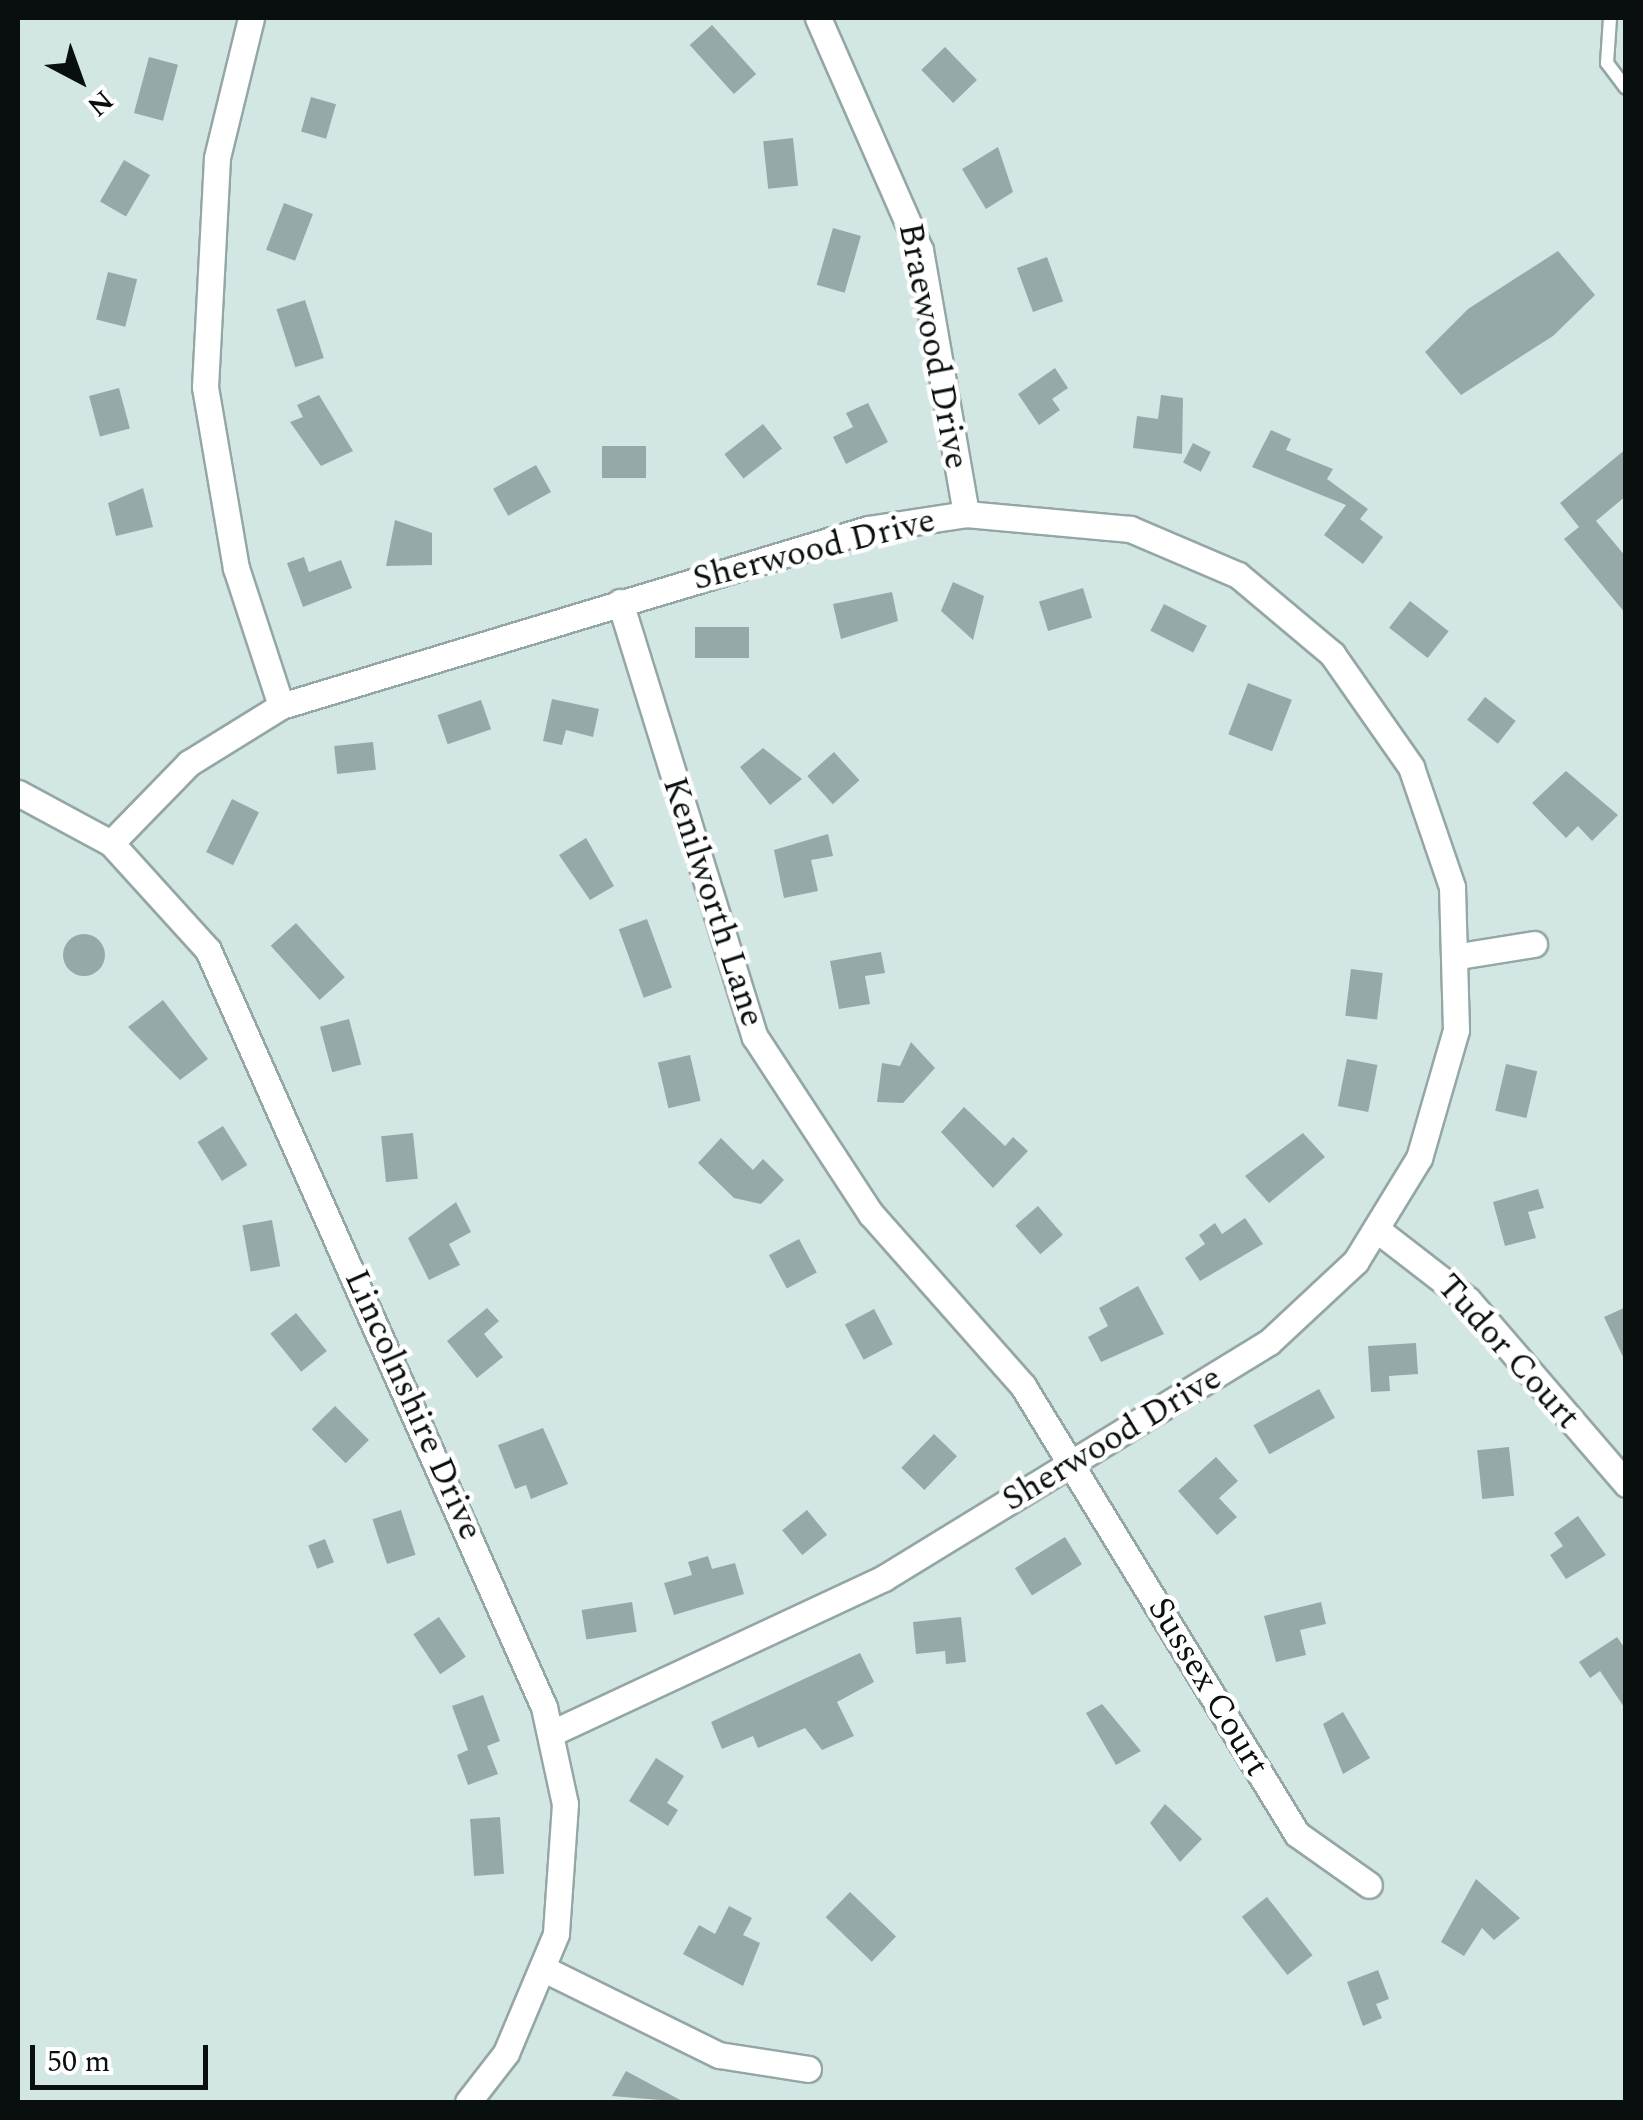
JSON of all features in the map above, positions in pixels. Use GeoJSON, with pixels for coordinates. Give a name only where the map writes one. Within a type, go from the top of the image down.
{"type":"FeatureCollection","features":[{"type":"Feature","properties":{"kind":"street"},"geometry":{"type":"LineString","coordinates":[[251,18],[217,158],[205,387],[236,568],[281,706]]}},
{"type":"Feature","properties":{"kind":"street","name":"Braewood Drive"},"geometry":{"type":"LineString","coordinates":[[818,18],[920,250],[966,514]]}},
{"type":"Feature","properties":{"kind":"street","name":"Sherwood Drive"},"geometry":{"type":"LineString","coordinates":[[110,844],[189,763],[281,706],[868,529],[966,514],[1130,529],[1214,562],[1302,624],[1360,686],[1411,767],[1448,872],[1459,956],[1448,1074],[1420,1158],[1380,1232],[1269,1342],[1073,1464],[840,1601],[552,1733]]}},
{"type":"Feature","properties":{"kind":"street","name":"Kenilworth Lane"},"geometry":{"type":"LineString","coordinates":[[620,602],[755,1037],[872,1214],[990,1345],[1073,1464]]}},
{"type":"Feature","properties":{"kind":"street","name":"Lincolnshire Drive"},"geometry":{"type":"LineString","coordinates":[[18,792],[110,844],[178,908],[242,1016],[552,1733],[564,1856],[544,1969],[506,2052],[468,2102]]}},
{"type":"Feature","properties":{"kind":"street"},"geometry":{"type":"LineString","coordinates":[[1459,956],[1534,944]]}},
{"type":"Feature","properties":{"kind":"street","name":"Tudor Court"},"geometry":{"type":"LineString","coordinates":[[1380,1232],[1468,1300],[1626,1484]]}},
{"type":"Feature","properties":{"kind":"street","name":"Sussex Court"},"geometry":{"type":"LineString","coordinates":[[1073,1464],[1297,1834],[1369,1885]]}},
{"type":"Feature","properties":{"kind":"street"},"geometry":{"type":"LineString","coordinates":[[544,1969],[719,2055],[808,2069]]}},
{"type":"Feature","properties":{"kind":"lane"},"geometry":{"type":"LineString","coordinates":[[1610,18],[1607,63],[1626,88]]}},
{"type":"Feature","properties":{"kind":"building"},"geometry":{"type":"Polygon","coordinates":[[[712,25],[756,74],[734,94],[690,45],[712,25]]]}},
{"type":"Feature","properties":{"kind":"building"},"geometry":{"type":"Polygon","coordinates":[[[945,47],[977,80],[953,103],[921,70],[945,47]]]}},
{"type":"Feature","properties":{"kind":"building"},"geometry":{"type":"Polygon","coordinates":[[[149,57],[178,65],[163,121],[134,113],[149,57]]]}},
{"type":"Feature","properties":{"kind":"building"},"geometry":{"type":"Polygon","coordinates":[[[311,97],[336,104],[326,139],[301,132],[311,97]]]}},
{"type":"Feature","properties":{"kind":"building"},"geometry":{"type":"Polygon","coordinates":[[[793,138],[798,186],[768,189],[763,141],[793,138]]]}},
{"type":"Feature","properties":{"kind":"building"},"geometry":{"type":"Polygon","coordinates":[[[998,147],[1013,192],[986,209],[962,169],[998,147]]]}},
{"type":"Feature","properties":{"kind":"building"},"geometry":{"type":"Polygon","coordinates":[[[124,160],[150,175],[126,217],[100,202],[124,160]]]}},
{"type":"Feature","properties":{"kind":"building"},"geometry":{"type":"Polygon","coordinates":[[[284,203],[313,214],[295,261],[266,250],[284,203]]]}},
{"type":"Feature","properties":{"kind":"building"},"geometry":{"type":"Polygon","coordinates":[[[833,228],[861,236],[845,293],[817,285],[833,228]]]}},
{"type":"Feature","properties":{"kind":"building"},"geometry":{"type":"Polygon","coordinates":[[[1558,251],[1595,295],[1553,336],[1461,395],[1425,352],[1468,309],[1558,251]]]}},
{"type":"Feature","properties":{"kind":"building"},"geometry":{"type":"Polygon","coordinates":[[[1047,257],[1063,301],[1033,312],[1017,268],[1047,257]]]}},
{"type":"Feature","properties":{"kind":"building"},"geometry":{"type":"Polygon","coordinates":[[[108,272],[137,279],[125,327],[96,320],[108,272]]]}},
{"type":"Feature","properties":{"kind":"building"},"geometry":{"type":"Polygon","coordinates":[[[305,300],[324,358],[295,367],[276,309],[305,300]]]}},
{"type":"Feature","properties":{"kind":"building"},"geometry":{"type":"Polygon","coordinates":[[[1055,368],[1068,388],[1052,399],[1060,410],[1039,425],[1018,394],[1055,368]]]}},
{"type":"Feature","properties":{"kind":"building"},"geometry":{"type":"Polygon","coordinates":[[[119,388],[130,429],[100,437],[89,396],[119,388]]]}},
{"type":"Feature","properties":{"kind":"building"},"geometry":{"type":"Polygon","coordinates":[[[319,395],[353,451],[321,466],[290,422],[303,417],[297,405],[319,395]]]}},
{"type":"Feature","properties":{"kind":"building"},"geometry":{"type":"Polygon","coordinates":[[[1161,395],[1183,398],[1182,454],[1133,448],[1137,416],[1158,419],[1161,395]]]}},
{"type":"Feature","properties":{"kind":"building"},"geometry":{"type":"Polygon","coordinates":[[[868,403],[888,442],[846,464],[833,437],[853,427],[846,413],[868,403]]]}},
{"type":"Feature","properties":{"kind":"building"},"geometry":{"type":"Polygon","coordinates":[[[763,424],[782,448],[743,479],[724,454],[763,424]]]}},
{"type":"Feature","properties":{"kind":"building"},"geometry":{"type":"Polygon","coordinates":[[[1271,430],[1291,439],[1286,450],[1333,469],[1327,479],[1368,509],[1360,519],[1383,537],[1363,564],[1324,535],[1346,505],[1252,467],[1271,430]]]}},
{"type":"Feature","properties":{"kind":"building"},"geometry":{"type":"Polygon","coordinates":[[[1193,443],[1211,452],[1201,472],[1183,463],[1193,443]]]}},
{"type":"Feature","properties":{"kind":"building"},"geometry":{"type":"Polygon","coordinates":[[[602,446],[646,446],[646,478],[602,478],[602,446]]]}},
{"type":"Feature","properties":{"kind":"building"},"geometry":{"type":"Polygon","coordinates":[[[1626,449],[1626,496],[1596,521],[1626,557],[1626,614],[1564,539],[1579,527],[1560,503],[1626,449]]]}},
{"type":"Feature","properties":{"kind":"building"},"geometry":{"type":"Polygon","coordinates":[[[536,465],[551,492],[508,516],[493,489],[536,465]]]}},
{"type":"Feature","properties":{"kind":"building"},"geometry":{"type":"Polygon","coordinates":[[[143,488],[153,527],[116,536],[108,503],[143,488]]]}},
{"type":"Feature","properties":{"kind":"building"},"geometry":{"type":"Polygon","coordinates":[[[395,520],[432,533],[432,565],[386,566],[395,520]]]}},
{"type":"Feature","properties":{"kind":"building"},"geometry":{"type":"Polygon","coordinates":[[[304,557],[309,572],[341,560],[352,588],[303,607],[287,563],[304,557]]]}},
{"type":"Feature","properties":{"kind":"building"},"geometry":{"type":"Polygon","coordinates":[[[953,582],[984,596],[973,640],[941,611],[953,582]]]}},
{"type":"Feature","properties":{"kind":"building"},"geometry":{"type":"Polygon","coordinates":[[[1083,588],[1092,618],[1048,631],[1039,601],[1083,588]]]}},
{"type":"Feature","properties":{"kind":"building"},"geometry":{"type":"Polygon","coordinates":[[[892,592],[898,621],[841,639],[833,604],[892,592]]]}},
{"type":"Feature","properties":{"kind":"building"},"geometry":{"type":"Polygon","coordinates":[[[1410,601],[1449,631],[1428,658],[1389,628],[1410,601]]]}},
{"type":"Feature","properties":{"kind":"building"},"geometry":{"type":"Polygon","coordinates":[[[1164,604],[1207,626],[1193,653],[1150,631],[1164,604]]]}},
{"type":"Feature","properties":{"kind":"building"},"geometry":{"type":"Polygon","coordinates":[[[695,627],[749,627],[749,658],[695,658],[695,627]]]}},
{"type":"Feature","properties":{"kind":"building"},"geometry":{"type":"Polygon","coordinates":[[[1248,683],[1292,700],[1272,751],[1228,734],[1248,683]]]}},
{"type":"Feature","properties":{"kind":"building"},"geometry":{"type":"Polygon","coordinates":[[[1485,697],[1516,721],[1498,744],[1467,720],[1485,697]]]}},
{"type":"Feature","properties":{"kind":"building"},"geometry":{"type":"Polygon","coordinates":[[[552,699],[599,709],[593,737],[566,730],[562,745],[543,741],[552,699]]]}},
{"type":"Feature","properties":{"kind":"building"},"geometry":{"type":"Polygon","coordinates":[[[481,700],[491,729],[448,744],[438,715],[481,700]]]}},
{"type":"Feature","properties":{"kind":"building"},"geometry":{"type":"Polygon","coordinates":[[[373,742],[376,770],[337,774],[334,746],[373,742]]]}},
{"type":"Feature","properties":{"kind":"building"},"geometry":{"type":"Polygon","coordinates":[[[763,748],[802,779],[770,805],[740,767],[763,748]]]}},
{"type":"Feature","properties":{"kind":"building"},"geometry":{"type":"Polygon","coordinates":[[[834,752],[859,780],[833,804],[807,776],[834,752]]]}},
{"type":"Feature","properties":{"kind":"building"},"geometry":{"type":"Polygon","coordinates":[[[1566,771],[1618,815],[1592,841],[1578,826],[1566,838],[1532,803],[1566,771]]]}},
{"type":"Feature","properties":{"kind":"building"},"geometry":{"type":"Polygon","coordinates":[[[232,799],[259,812],[233,865],[206,852],[232,799]]]}},
{"type":"Feature","properties":{"kind":"building"},"geometry":{"type":"Polygon","coordinates":[[[828,834],[833,856],[811,860],[818,891],[784,898],[774,850],[828,834]]]}},
{"type":"Feature","properties":{"kind":"building"},"geometry":{"type":"Polygon","coordinates":[[[586,838],[614,886],[590,900],[559,855],[586,838]]]}},
{"type":"Feature","properties":{"kind":"building"},"geometry":{"type":"Polygon","coordinates":[[[647,919],[672,988],[644,998],[619,929],[647,919]]]}},
{"type":"Feature","properties":{"kind":"building"},"geometry":{"type":"Polygon","coordinates":[[[296,923],[345,977],[320,1000],[271,946],[296,923]]]}},
{"type":"Feature","properties":{"kind":"building"},"geometry":{"type":"Polygon","coordinates":[[[84,934],[99,940],[105,955],[99,970],[84,976],[69,970],[63,955],[69,940],[84,934]]]}},
{"type":"Feature","properties":{"kind":"building"},"geometry":{"type":"Polygon","coordinates":[[[881,952],[885,973],[865,976],[870,1004],[839,1009],[830,961],[881,952]]]}},
{"type":"Feature","properties":{"kind":"building"},"geometry":{"type":"Polygon","coordinates":[[[1351,969],[1383,973],[1377,1020],[1345,1016],[1351,969]]]}},
{"type":"Feature","properties":{"kind":"building"},"geometry":{"type":"Polygon","coordinates":[[[163,1000],[208,1059],[180,1080],[128,1027],[163,1000]]]}},
{"type":"Feature","properties":{"kind":"building"},"geometry":{"type":"Polygon","coordinates":[[[349,1019],[361,1064],[332,1072],[320,1027],[349,1019]]]}},
{"type":"Feature","properties":{"kind":"building"},"geometry":{"type":"Polygon","coordinates":[[[911,1042],[935,1068],[903,1103],[877,1102],[882,1063],[900,1066],[911,1042]]]}},
{"type":"Feature","properties":{"kind":"building"},"geometry":{"type":"Polygon","coordinates":[[[690,1055],[701,1101],[668,1108],[658,1062],[690,1055]]]}},
{"type":"Feature","properties":{"kind":"building"},"geometry":{"type":"Polygon","coordinates":[[[1347,1059],[1377,1065],[1368,1112],[1338,1106],[1347,1059]]]}},
{"type":"Feature","properties":{"kind":"building"},"geometry":{"type":"Polygon","coordinates":[[[1506,1064],[1537,1071],[1526,1118],[1495,1111],[1506,1064]]]}},
{"type":"Feature","properties":{"kind":"building"},"geometry":{"type":"Polygon","coordinates":[[[964,1107],[1005,1146],[1013,1137],[1028,1151],[993,1188],[941,1132],[964,1107]]]}},
{"type":"Feature","properties":{"kind":"building"},"geometry":{"type":"Polygon","coordinates":[[[223,1126],[247,1165],[222,1181],[198,1142],[223,1126]]]}},
{"type":"Feature","properties":{"kind":"building"},"geometry":{"type":"Polygon","coordinates":[[[413,1133],[418,1179],[386,1182],[381,1136],[413,1133]]]}},
{"type":"Feature","properties":{"kind":"building"},"geometry":{"type":"Polygon","coordinates":[[[1303,1133],[1325,1157],[1269,1203],[1245,1176],[1303,1133]]]}},
{"type":"Feature","properties":{"kind":"building"},"geometry":{"type":"Polygon","coordinates":[[[721,1138],[753,1170],[763,1159],[784,1180],[761,1204],[734,1198],[698,1163],[721,1138]]]}},
{"type":"Feature","properties":{"kind":"building"},"geometry":{"type":"Polygon","coordinates":[[[1538,1189],[1544,1208],[1528,1212],[1536,1238],[1505,1246],[1493,1202],[1538,1189]]]}},
{"type":"Feature","properties":{"kind":"building"},"geometry":{"type":"Polygon","coordinates":[[[456,1202],[471,1232],[449,1244],[460,1265],[429,1280],[408,1238],[456,1202]]]}},
{"type":"Feature","properties":{"kind":"building"},"geometry":{"type":"Polygon","coordinates":[[[1038,1206],[1063,1235],[1040,1254],[1015,1226],[1038,1206]]]}},
{"type":"Feature","properties":{"kind":"building"},"geometry":{"type":"Polygon","coordinates":[[[1245,1218],[1263,1244],[1200,1281],[1185,1258],[1205,1244],[1199,1235],[1215,1223],[1222,1234],[1245,1218]]]}},
{"type":"Feature","properties":{"kind":"building"},"geometry":{"type":"Polygon","coordinates":[[[272,1220],[280,1266],[251,1271],[242,1225],[272,1220]]]}},
{"type":"Feature","properties":{"kind":"building"},"geometry":{"type":"Polygon","coordinates":[[[799,1239],[817,1273],[787,1289],[769,1255],[799,1239]]]}},
{"type":"Feature","properties":{"kind":"building"},"geometry":{"type":"Polygon","coordinates":[[[1138,1286],[1164,1334],[1101,1362],[1088,1337],[1108,1326],[1099,1308],[1138,1286]]]}},
{"type":"Feature","properties":{"kind":"building"},"geometry":{"type":"Polygon","coordinates":[[[1626,1307],[1626,1363],[1604,1317],[1626,1307]]]}},
{"type":"Feature","properties":{"kind":"building"},"geometry":{"type":"Polygon","coordinates":[[[487,1308],[499,1321],[484,1334],[503,1357],[477,1378],[447,1341],[487,1308]]]}},
{"type":"Feature","properties":{"kind":"building"},"geometry":{"type":"Polygon","coordinates":[[[874,1309],[893,1344],[864,1360],[845,1324],[874,1309]]]}},
{"type":"Feature","properties":{"kind":"building"},"geometry":{"type":"Polygon","coordinates":[[[296,1313],[327,1351],[301,1372],[270,1334],[296,1313]]]}},
{"type":"Feature","properties":{"kind":"building"},"geometry":{"type":"Polygon","coordinates":[[[1416,1343],[1418,1374],[1389,1376],[1390,1391],[1371,1392],[1368,1346],[1416,1343]]]}},
{"type":"Feature","properties":{"kind":"building"},"geometry":{"type":"Polygon","coordinates":[[[1319,1389],[1335,1418],[1269,1454],[1253,1425],[1319,1389]]]}},
{"type":"Feature","properties":{"kind":"building"},"geometry":{"type":"Polygon","coordinates":[[[335,1406],[369,1440],[346,1463],[312,1429],[335,1406]]]}},
{"type":"Feature","properties":{"kind":"building"},"geometry":{"type":"Polygon","coordinates":[[[543,1428],[568,1484],[531,1499],[526,1485],[515,1489],[498,1445],[543,1428]]]}},
{"type":"Feature","properties":{"kind":"building"},"geometry":{"type":"Polygon","coordinates":[[[934,1434],[957,1456],[924,1490],[901,1468],[934,1434]]]}},
{"type":"Feature","properties":{"kind":"building"},"geometry":{"type":"Polygon","coordinates":[[[1509,1447],[1514,1496],[1482,1499],[1477,1450],[1509,1447]]]}},
{"type":"Feature","properties":{"kind":"building"},"geometry":{"type":"Polygon","coordinates":[[[1216,1457],[1238,1481],[1219,1498],[1237,1517],[1217,1535],[1178,1491],[1216,1457]]]}},
{"type":"Feature","properties":{"kind":"building"},"geometry":{"type":"Polygon","coordinates":[[[401,1510],[416,1555],[387,1564],[372,1519],[401,1510]]]}},
{"type":"Feature","properties":{"kind":"building"},"geometry":{"type":"Polygon","coordinates":[[[807,1510],[827,1535],[802,1555],[782,1530],[807,1510]]]}},
{"type":"Feature","properties":{"kind":"building"},"geometry":{"type":"Polygon","coordinates":[[[1578,1516],[1606,1555],[1566,1579],[1550,1555],[1563,1546],[1554,1533],[1578,1516]]]}},
{"type":"Feature","properties":{"kind":"building"},"geometry":{"type":"Polygon","coordinates":[[[1065,1537],[1082,1564],[1032,1595],[1015,1568],[1065,1537]]]}},
{"type":"Feature","properties":{"kind":"building"},"geometry":{"type":"Polygon","coordinates":[[[325,1539],[334,1562],[317,1569],[308,1545],[325,1539]]]}},
{"type":"Feature","properties":{"kind":"building"},"geometry":{"type":"Polygon","coordinates":[[[708,1556],[712,1569],[735,1563],[744,1594],[674,1615],[664,1583],[692,1575],[688,1562],[708,1556]]]}},
{"type":"Feature","properties":{"kind":"building"},"geometry":{"type":"Polygon","coordinates":[[[632,1602],[637,1632],[586,1640],[582,1610],[632,1602]]]}},
{"type":"Feature","properties":{"kind":"building"},"geometry":{"type":"Polygon","coordinates":[[[1321,1602],[1326,1624],[1300,1630],[1306,1655],[1276,1662],[1264,1616],[1321,1602]]]}},
{"type":"Feature","properties":{"kind":"building"},"geometry":{"type":"Polygon","coordinates":[[[439,1617],[466,1657],[440,1674],[413,1634],[439,1617]]]}},
{"type":"Feature","properties":{"kind":"building"},"geometry":{"type":"Polygon","coordinates":[[[961,1617],[966,1662],[946,1664],[945,1651],[916,1654],[913,1622],[961,1617]]]}},
{"type":"Feature","properties":{"kind":"building"},"geometry":{"type":"Polygon","coordinates":[[[1617,1637],[1626,1650],[1626,1710],[1600,1671],[1590,1678],[1579,1662],[1617,1637]]]}},
{"type":"Feature","properties":{"kind":"building"},"geometry":{"type":"Polygon","coordinates":[[[860,1653],[874,1682],[837,1702],[854,1736],[822,1750],[805,1728],[758,1748],[753,1736],[722,1749],[711,1722],[860,1653]]]}},
{"type":"Feature","properties":{"kind":"building"},"geometry":{"type":"Polygon","coordinates":[[[483,1695],[500,1741],[487,1746],[498,1774],[468,1785],[457,1755],[468,1750],[452,1706],[483,1695]]]}},
{"type":"Feature","properties":{"kind":"building"},"geometry":{"type":"Polygon","coordinates":[[[1102,1704],[1141,1751],[1116,1765],[1086,1713],[1102,1704]]]}},
{"type":"Feature","properties":{"kind":"building"},"geometry":{"type":"Polygon","coordinates":[[[1343,1712],[1370,1758],[1343,1774],[1323,1724],[1343,1712]]]}},
{"type":"Feature","properties":{"kind":"building"},"geometry":{"type":"Polygon","coordinates":[[[656,1758],[684,1776],[667,1803],[678,1810],[668,1826],[629,1801],[656,1758]]]}},
{"type":"Feature","properties":{"kind":"building"},"geometry":{"type":"Polygon","coordinates":[[[1165,1804],[1202,1839],[1180,1862],[1150,1823],[1165,1804]]]}},
{"type":"Feature","properties":{"kind":"building"},"geometry":{"type":"Polygon","coordinates":[[[500,1817],[504,1874],[474,1876],[470,1819],[500,1817]]]}},
{"type":"Feature","properties":{"kind":"building"},"geometry":{"type":"Polygon","coordinates":[[[1476,1879],[1520,1918],[1494,1940],[1482,1928],[1464,1956],[1441,1942],[1476,1879]]]}},
{"type":"Feature","properties":{"kind":"building"},"geometry":{"type":"Polygon","coordinates":[[[850,1892],[896,1936],[872,1962],[826,1917],[850,1892]]]}},
{"type":"Feature","properties":{"kind":"building"},"geometry":{"type":"Polygon","coordinates":[[[1267,1897],[1313,1955],[1287,1975],[1242,1917],[1267,1897]]]}},
{"type":"Feature","properties":{"kind":"building"},"geometry":{"type":"Polygon","coordinates":[[[729,1906],[752,1918],[743,1935],[760,1943],[743,1986],[683,1954],[699,1925],[715,1934],[729,1906]]]}},
{"type":"Feature","properties":{"kind":"building"},"geometry":{"type":"Polygon","coordinates":[[[1378,1970],[1389,1999],[1376,2004],[1382,2018],[1363,2026],[1347,1982],[1378,1970]]]}},
{"type":"Feature","properties":{"kind":"building"},"geometry":{"type":"Polygon","coordinates":[[[626,2071],[684,2102],[612,2096],[626,2071]]]}}]}
